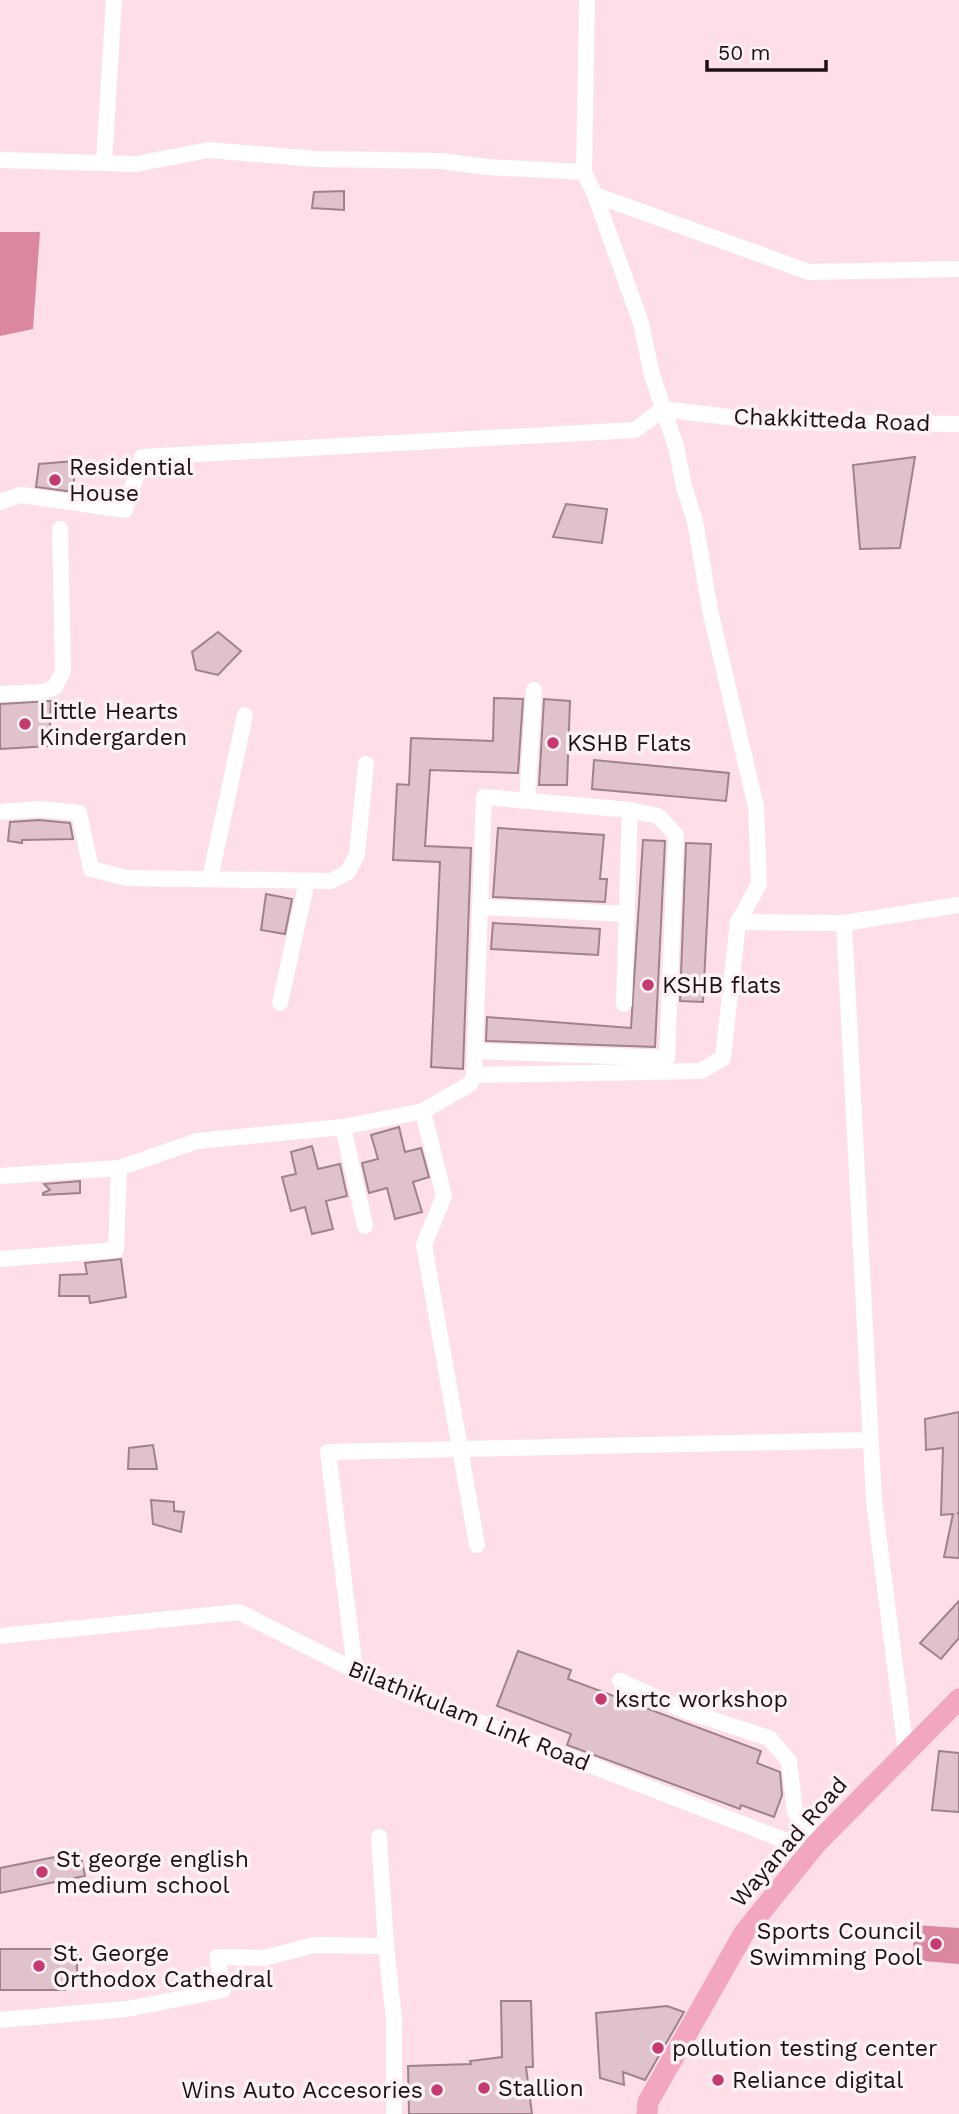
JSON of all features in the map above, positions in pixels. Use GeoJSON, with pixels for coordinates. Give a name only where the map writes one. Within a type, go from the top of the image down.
{"type":"FeatureCollection","features":[{"type":"Feature","properties":{"kind":"main road","name":"Wayanad Road"},"geometry":{"type":"LineString","coordinates":[[647,2114],[648,2102],[744,1933],[813,1847],[959,1699]]}},
{"type":"Feature","properties":{"kind":"street"},"geometry":{"type":"LineString","coordinates":[[104,162],[114,0]]}},
{"type":"Feature","properties":{"kind":"street"},"geometry":{"type":"LineString","coordinates":[[474,1075],[701,1071],[723,1058],[738,922],[759,884],[755,807],[710,610],[695,521],[684,487],[676,447],[652,375],[641,323],[596,195],[584,172],[587,0]]}},
{"type":"Feature","properties":{"kind":"street"},"geometry":{"type":"LineString","coordinates":[[0,160],[136,164],[208,150],[316,159],[441,161],[487,167],[584,172]]}},
{"type":"Feature","properties":{"kind":"street"},"geometry":{"type":"LineString","coordinates":[[596,195],[809,272],[959,269]]}},
{"type":"Feature","properties":{"kind":"street"},"geometry":{"type":"LineString","coordinates":[[0,502],[21,495],[125,510],[142,457],[635,430],[663,409]]}},
{"type":"Feature","properties":{"kind":"street","name":"Chakkitteda Road"},"geometry":{"type":"LineString","coordinates":[[663,409],[769,422],[959,424]]}},
{"type":"Feature","properties":{"kind":"street"},"geometry":{"type":"LineString","coordinates":[[0,694],[43,692],[55,687],[63,671],[60,529]]}},
{"type":"Feature","properties":{"kind":"street"},"geometry":{"type":"LineString","coordinates":[[527,801],[534,690]]}},
{"type":"Feature","properties":{"kind":"street"},"geometry":{"type":"LineString","coordinates":[[210,879],[245,715]]}},
{"type":"Feature","properties":{"kind":"street"},"geometry":{"type":"LineString","coordinates":[[0,812],[39,809],[79,813],[91,869],[127,878],[331,881],[348,872],[357,854],[366,764]]}},
{"type":"Feature","properties":{"kind":"street"},"geometry":{"type":"LineString","coordinates":[[0,1176],[120,1168],[197,1141],[343,1127],[424,1111],[470,1084],[474,1075],[484,797],[630,810],[658,816],[676,835],[667,1058],[475,1051]]}},
{"type":"Feature","properties":{"kind":"street"},"geometry":{"type":"LineString","coordinates":[[624,1004],[630,810]]}},
{"type":"Feature","properties":{"kind":"street"},"geometry":{"type":"LineString","coordinates":[[280,1003],[307,881]]}},
{"type":"Feature","properties":{"kind":"street"},"geometry":{"type":"LineString","coordinates":[[738,922],[844,923],[959,905]]}},
{"type":"Feature","properties":{"kind":"street"},"geometry":{"type":"LineString","coordinates":[[480,907],[626,914]]}},
{"type":"Feature","properties":{"kind":"street"},"geometry":{"type":"LineString","coordinates":[[844,923],[874,1501],[906,1752]]}},
{"type":"Feature","properties":{"kind":"street"},"geometry":{"type":"LineString","coordinates":[[424,1111],[444,1196],[424,1245],[477,1545]]}},
{"type":"Feature","properties":{"kind":"street"},"geometry":{"type":"LineString","coordinates":[[343,1127],[365,1226]]}},
{"type":"Feature","properties":{"kind":"street"},"geometry":{"type":"LineString","coordinates":[[0,1259],[116,1250],[120,1168]]}},
{"type":"Feature","properties":{"kind":"street"},"geometry":{"type":"LineString","coordinates":[[355,1670],[328,1452],[870,1440]]}},
{"type":"Feature","properties":{"kind":"street","name":"Bilathikulam Link Road"},"geometry":{"type":"LineString","coordinates":[[0,1636],[239,1612],[388,1687],[813,1847]]}},
{"type":"Feature","properties":{"kind":"street"},"geometry":{"type":"LineString","coordinates":[[620,1681],[683,1710],[769,1738],[789,1761],[795,1812],[813,1847]]}},
{"type":"Feature","properties":{"kind":"street"},"geometry":{"type":"LineString","coordinates":[[379,1837],[394,2019],[394,2114]]}},
{"type":"Feature","properties":{"kind":"street"},"geometry":{"type":"LineString","coordinates":[[0,2020],[127,2009],[223,1990],[217,1956],[264,1958],[314,1945],[386,1946]]}},
{"type":"Feature","properties":{"kind":"shaded area"},"geometry":{"type":"Polygon","coordinates":[[[0,232],[40,232],[33,329],[0,336],[0,232]]]}},
{"type":"Feature","properties":{"kind":"shaded area","name":"Sports Council Swimming Pool"},"geometry":{"type":"Polygon","coordinates":[[[915,1925],[959,1928],[959,1964],[912,1960],[915,1925]]]}},
{"type":"Feature","properties":{"kind":"building"},"geometry":{"type":"Polygon","coordinates":[[[344,191],[344,210],[312,208],[314,192],[344,191]]]}},
{"type":"Feature","properties":{"kind":"building"},"geometry":{"type":"Polygon","coordinates":[[[915,457],[900,548],[860,549],[853,465],[915,457]]]}},
{"type":"Feature","properties":{"kind":"building","name":"Residential House"},"geometry":{"type":"Polygon","coordinates":[[[74,461],[74,492],[36,487],[39,464],[74,461]]]}},
{"type":"Feature","properties":{"kind":"building"},"geometry":{"type":"Polygon","coordinates":[[[566,504],[607,509],[602,543],[553,537],[566,504]]]}},
{"type":"Feature","properties":{"kind":"building"},"geometry":{"type":"Polygon","coordinates":[[[218,632],[241,651],[218,675],[196,670],[192,652],[218,632]]]}},
{"type":"Feature","properties":{"kind":"building"},"geometry":{"type":"Polygon","coordinates":[[[494,698],[523,699],[518,773],[430,770],[425,846],[471,848],[463,1069],[431,1067],[440,862],[393,860],[397,784],[409,785],[411,738],[493,741],[494,698]]]}},
{"type":"Feature","properties":{"kind":"building","name":"KSHB Flats"},"geometry":{"type":"Polygon","coordinates":[[[544,699],[570,701],[567,785],[539,785],[544,699]]]}},
{"type":"Feature","properties":{"kind":"building","name":"Little Hearts Kindergarden"},"geometry":{"type":"Polygon","coordinates":[[[51,701],[49,746],[0,749],[0,704],[51,701]]]}},
{"type":"Feature","properties":{"kind":"building"},"geometry":{"type":"Polygon","coordinates":[[[594,760],[729,773],[726,801],[592,789],[594,760]]]}},
{"type":"Feature","properties":{"kind":"building"},"geometry":{"type":"Polygon","coordinates":[[[39,820],[70,823],[73,839],[22,840],[22,843],[8,841],[10,822],[39,820]]]}},
{"type":"Feature","properties":{"kind":"building"},"geometry":{"type":"Polygon","coordinates":[[[498,828],[604,835],[600,879],[607,879],[605,902],[493,897],[498,828]]]}},
{"type":"Feature","properties":{"kind":"building"},"geometry":{"type":"Polygon","coordinates":[[[643,840],[665,841],[655,1047],[486,1041],[487,1017],[631,1028],[643,840]]]}},
{"type":"Feature","properties":{"kind":"building"},"geometry":{"type":"Polygon","coordinates":[[[686,843],[711,844],[703,1002],[680,1001],[686,843]]]}},
{"type":"Feature","properties":{"kind":"building"},"geometry":{"type":"Polygon","coordinates":[[[266,894],[292,899],[285,934],[261,930],[266,894]]]}},
{"type":"Feature","properties":{"kind":"building"},"geometry":{"type":"Polygon","coordinates":[[[493,923],[600,929],[598,955],[491,949],[493,923]]]}},
{"type":"Feature","properties":{"kind":"building"},"geometry":{"type":"Polygon","coordinates":[[[399,1127],[405,1152],[421,1148],[429,1177],[413,1182],[422,1212],[395,1219],[387,1188],[369,1193],[362,1163],[378,1159],[371,1135],[399,1127]]]}},
{"type":"Feature","properties":{"kind":"building"},"geometry":{"type":"Polygon","coordinates":[[[312,1146],[318,1169],[340,1164],[347,1196],[326,1201],[333,1229],[312,1234],[305,1207],[291,1211],[282,1177],[296,1174],[291,1152],[312,1146]]]}},
{"type":"Feature","properties":{"kind":"building"},"geometry":{"type":"Polygon","coordinates":[[[80,1181],[80,1193],[43,1195],[50,1190],[44,1184],[80,1181]]]}},
{"type":"Feature","properties":{"kind":"building"},"geometry":{"type":"Polygon","coordinates":[[[121,1259],[126,1297],[90,1303],[89,1296],[59,1296],[60,1275],[87,1274],[85,1263],[121,1259]]]}},
{"type":"Feature","properties":{"kind":"building"},"geometry":{"type":"Polygon","coordinates":[[[959,1412],[959,1558],[944,1557],[953,1514],[941,1515],[943,1448],[926,1450],[925,1419],[959,1412]]]}},
{"type":"Feature","properties":{"kind":"building"},"geometry":{"type":"Polygon","coordinates":[[[153,1445],[157,1469],[128,1469],[129,1448],[153,1445]]]}},
{"type":"Feature","properties":{"kind":"building"},"geometry":{"type":"Polygon","coordinates":[[[151,1500],[174,1502],[174,1511],[184,1512],[181,1532],[153,1524],[151,1500]]]}},
{"type":"Feature","properties":{"kind":"building"},"geometry":{"type":"Polygon","coordinates":[[[959,1601],[959,1638],[941,1659],[920,1643],[959,1601]]]}},
{"type":"Feature","properties":{"kind":"building"},"geometry":{"type":"Polygon","coordinates":[[[518,1651],[571,1670],[568,1679],[761,1751],[757,1763],[780,1772],[782,1795],[774,1817],[741,1805],[740,1809],[567,1745],[571,1734],[497,1706],[518,1651]]]}},
{"type":"Feature","properties":{"kind":"building"},"geometry":{"type":"Polygon","coordinates":[[[939,1751],[959,1753],[959,1812],[932,1810],[939,1751]]]}},
{"type":"Feature","properties":{"kind":"building","name":"St george english medium school"},"geometry":{"type":"Polygon","coordinates":[[[80,1852],[85,1876],[0,1893],[0,1868],[80,1852]]]}},
{"type":"Feature","properties":{"kind":"building","name":"St. George Orthodox Cathedral"},"geometry":{"type":"Polygon","coordinates":[[[0,1949],[64,1949],[64,1954],[77,1954],[77,1977],[65,1977],[65,1990],[0,1990],[0,1949]]]}},
{"type":"Feature","properties":{"kind":"building"},"geometry":{"type":"Polygon","coordinates":[[[501,2001],[531,2001],[533,2067],[526,2067],[532,2114],[409,2114],[408,2066],[471,2064],[470,2061],[502,2057],[501,2001]]]}},
{"type":"Feature","properties":{"kind":"building"},"geometry":{"type":"Polygon","coordinates":[[[667,2006],[684,2012],[645,2080],[623,2072],[624,2085],[600,2078],[596,2013],[667,2006]]]}},
{"type":"Feature","properties":{"kind":"place","name":"Residential House"},"geometry":{"type":"Point","coordinates":[55,480]}},
{"type":"Feature","properties":{"kind":"place","name":"Little Hearts Kindergarden"},"geometry":{"type":"Point","coordinates":[25,724]}},
{"type":"Feature","properties":{"kind":"place","name":"KSHB Flats"},"geometry":{"type":"Point","coordinates":[553,743]}},
{"type":"Feature","properties":{"kind":"place","name":"KSHB flats"},"geometry":{"type":"Point","coordinates":[648,985]}},
{"type":"Feature","properties":{"kind":"place","name":"ksrtc workshop"},"geometry":{"type":"Point","coordinates":[601,1699]}},
{"type":"Feature","properties":{"kind":"place","name":"St george english medium school"},"geometry":{"type":"Point","coordinates":[42,1872]}},
{"type":"Feature","properties":{"kind":"place","name":"Sports Council Swimming Pool"},"geometry":{"type":"Point","coordinates":[936,1944]}},
{"type":"Feature","properties":{"kind":"place","name":"St. George Orthodox Cathedral"},"geometry":{"type":"Point","coordinates":[39,1966]}},
{"type":"Feature","properties":{"kind":"place","name":"pollution testing center"},"geometry":{"type":"Point","coordinates":[658,2048]}},
{"type":"Feature","properties":{"kind":"place","name":"Reliance digital"},"geometry":{"type":"Point","coordinates":[718,2080]}},
{"type":"Feature","properties":{"kind":"place","name":"Stallion"},"geometry":{"type":"Point","coordinates":[484,2088]}},
{"type":"Feature","properties":{"kind":"place","name":"Wins Auto Accesories"},"geometry":{"type":"Point","coordinates":[437,2090]}}]}
